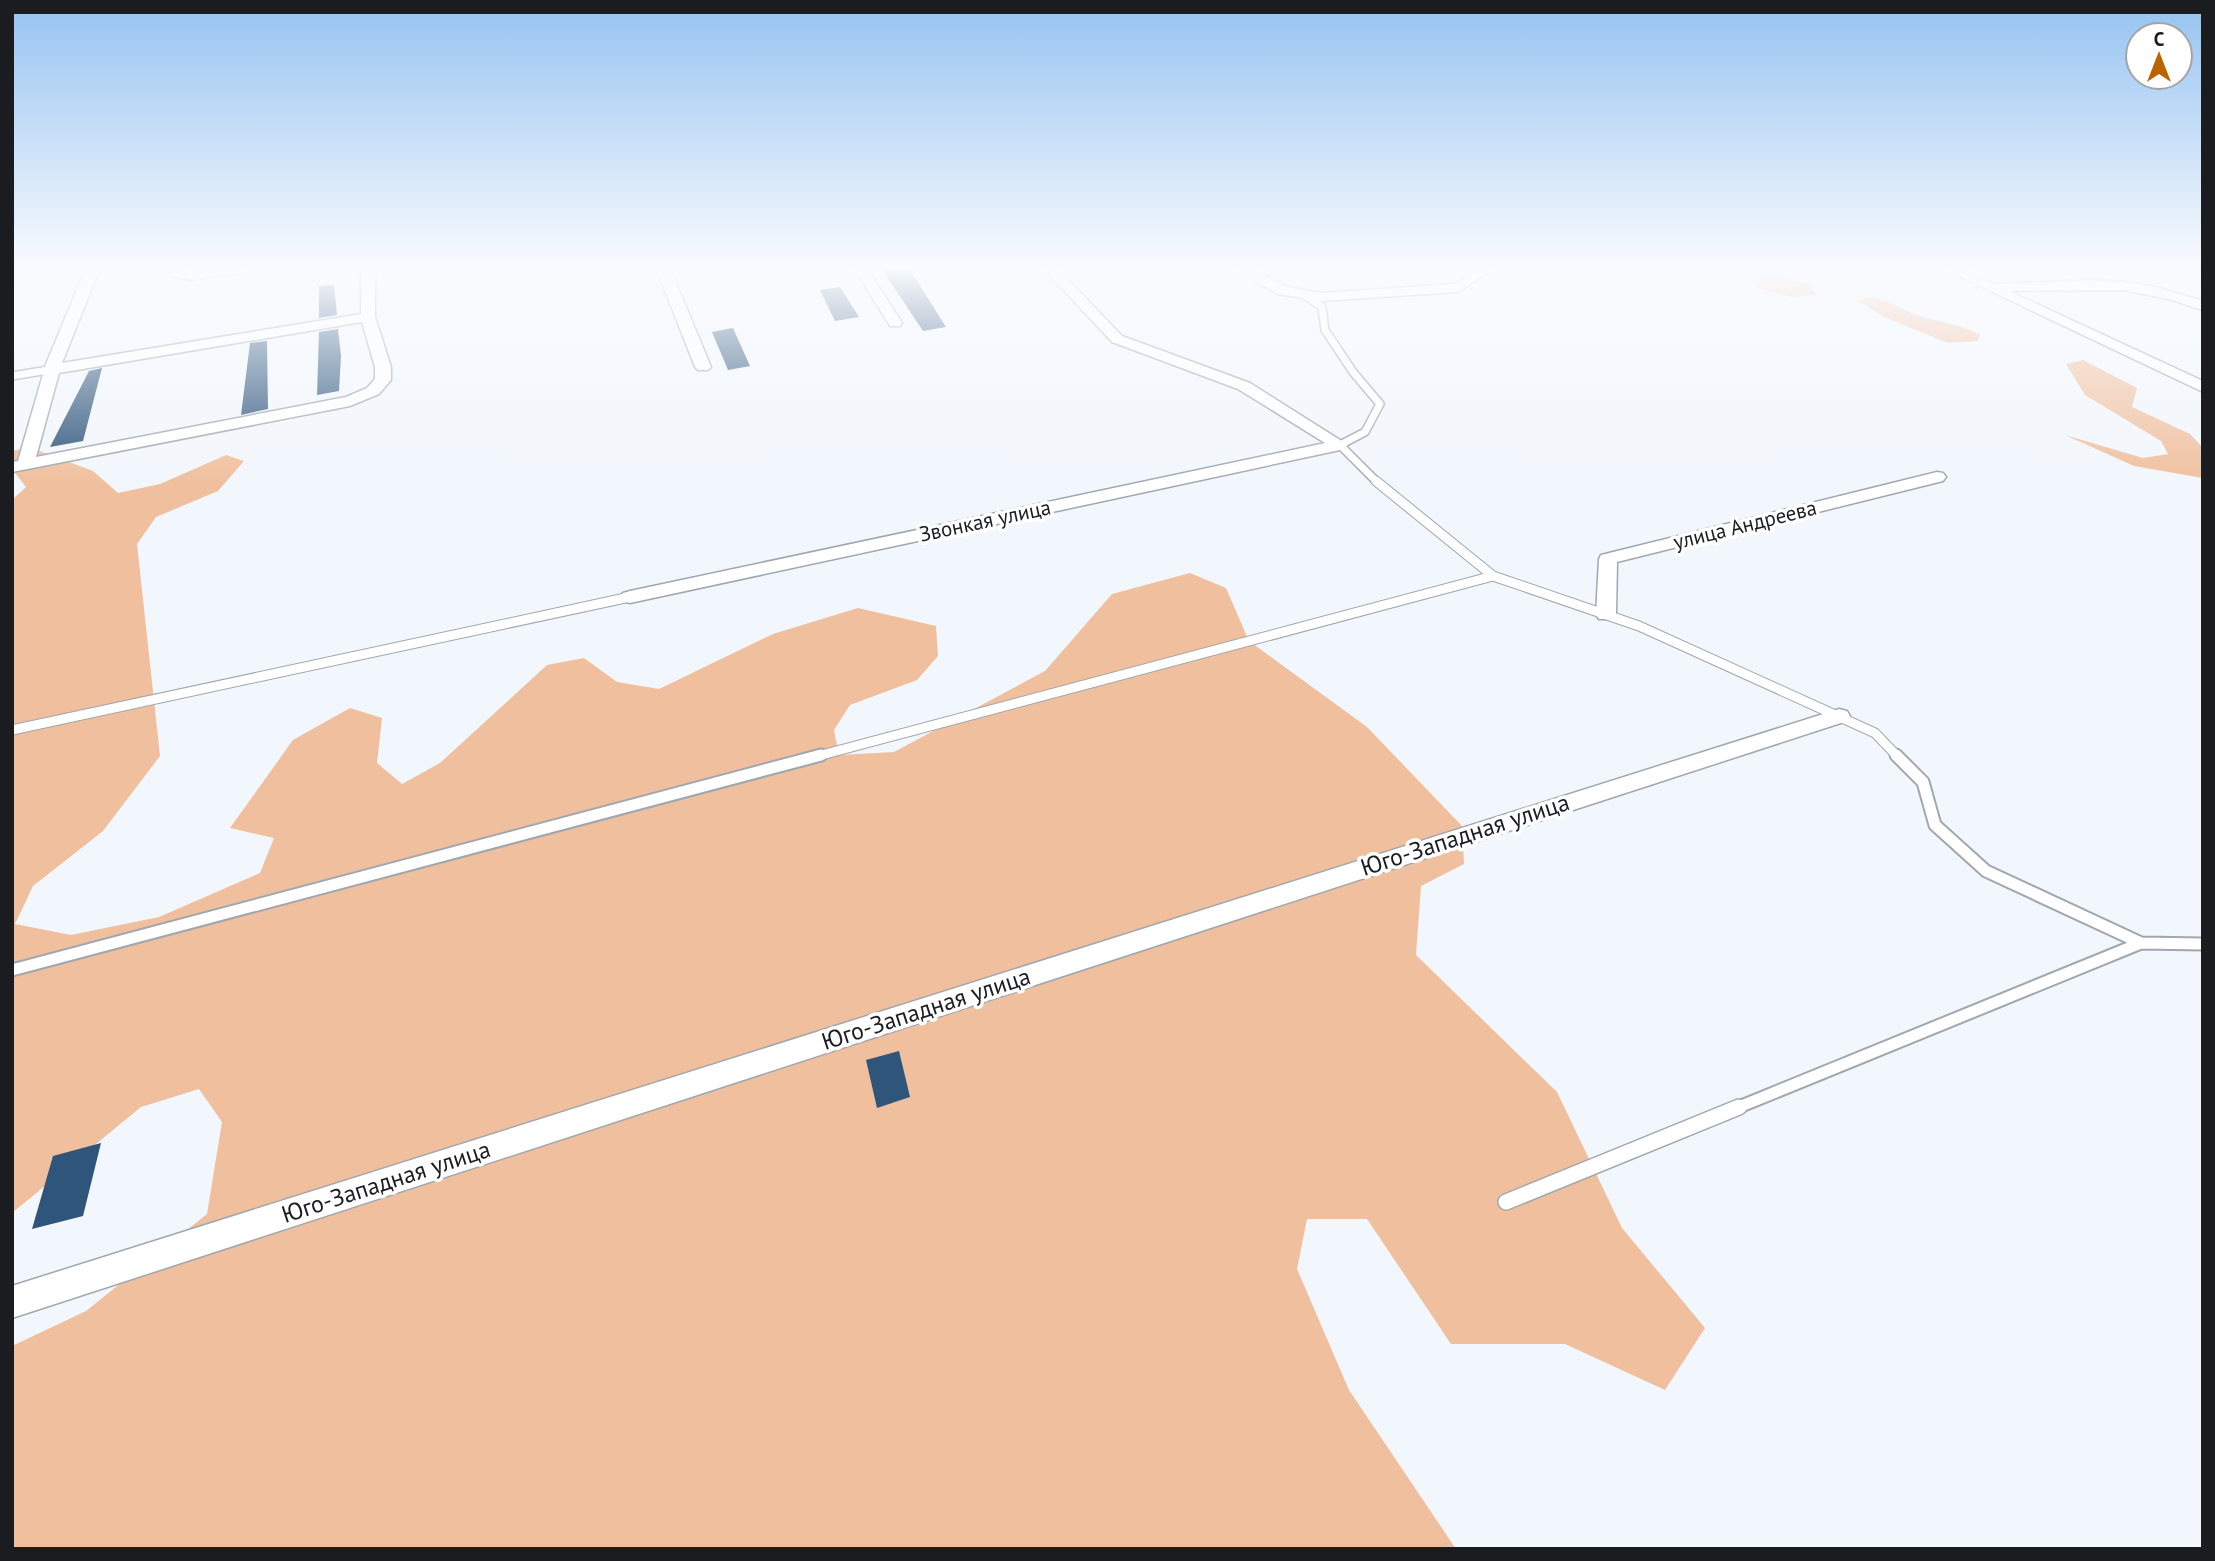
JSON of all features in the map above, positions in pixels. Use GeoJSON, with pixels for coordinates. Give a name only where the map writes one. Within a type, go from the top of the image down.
{"type":"FeatureCollection","features":[{"type":"Feature","properties":{"kind":"street"},"geometry":{"type":"LineString","coordinates":[[19,465],[64,341]]}},
{"type":"Feature","properties":{"kind":"street"},"geometry":{"type":"LineString","coordinates":[[54,369],[224,341]]}},
{"type":"Feature","properties":{"kind":"street"},"geometry":{"type":"LineString","coordinates":[[19,465],[350,401],[373,391],[383,380],[383,367],[375,341]]}},
{"type":"Feature","properties":{"kind":"street"},"geometry":{"type":"LineString","coordinates":[[692,341],[703,367]]}},
{"type":"Feature","properties":{"kind":"street"},"geometry":{"type":"LineString","coordinates":[[1122,341],[1244,386],[1340,445]]}},
{"type":"Feature","properties":{"kind":"street"},"geometry":{"type":"LineString","coordinates":[[2104,341],[2203,387]]}},
{"type":"Feature","properties":{"kind":"street","name":"Звонкая улица"},"geometry":{"type":"LineString","coordinates":[[630,597],[1340,445]]}},
{"type":"Feature","properties":{"kind":"street","name":"улица Андреева"},"geometry":{"type":"LineString","coordinates":[[1606,615],[1608,559],[1937,477]]}},
{"type":"Feature","properties":{"kind":"street","name":"Юго-Западная улица"},"geometry":{"type":"LineString","coordinates":[[12,1302],[1839,716]]}},
{"type":"Feature","properties":{"kind":"lane"},"geometry":{"type":"LineString","coordinates":[[1332,341],[1353,372],[1380,404],[1365,432],[1340,445],[1390,495],[1493,576],[1648,631],[1875,733],[1923,782],[1935,825],[1986,871],[2141,943]]}},
{"type":"Feature","properties":{"kind":"lane"},"geometry":{"type":"LineString","coordinates":[[12,376],[54,369]]}},
{"type":"Feature","properties":{"kind":"lane"},"geometry":{"type":"LineString","coordinates":[[12,970],[1493,576]]}},
{"type":"Feature","properties":{"kind":"lane"},"geometry":{"type":"LineString","coordinates":[[12,730],[630,597]]}},
{"type":"Feature","properties":{"kind":"lane"},"geometry":{"type":"LineString","coordinates":[[1506,1202],[2141,943],[2203,944]]}},
{"type":"Feature","properties":{"kind":"shaded area"},"geometry":{"type":"Polygon","coordinates":[[[1943,341],[1978,341],[1978,341],[1948,343],[1943,341]]]}},
{"type":"Feature","properties":{"kind":"shaded area"},"geometry":{"type":"Polygon","coordinates":[[[2083,360],[2137,388],[2132,407],[2190,434],[2203,448],[2203,478],[2134,466],[2065,435],[2143,458],[2168,454],[2161,441],[2085,395],[2066,364],[2083,360]]]}},
{"type":"Feature","properties":{"kind":"shaded area"},"geometry":{"type":"Polygon","coordinates":[[[29,447],[93,471],[118,493],[160,484],[226,455],[244,461],[218,491],[156,517],[137,544],[160,756],[103,831],[33,886],[15,924],[71,935],[159,917],[260,873],[274,838],[230,828],[293,740],[350,708],[382,718],[377,763],[402,784],[440,763],[547,665],[584,658],[617,682],[659,689],[773,634],[858,608],[936,626],[938,656],[917,680],[850,705],[834,730],[839,755],[894,752],[1045,671],[1112,594],[1190,573],[1226,588],[1249,641],[1367,727],[1462,826],[1464,864],[1421,886],[1416,955],[1557,1092],[1622,1228],[1705,1328],[1665,1390],[1565,1344],[1451,1344],[1367,1219],[1307,1219],[1297,1269],[1349,1390],[1456,1549],[12,1549],[12,1346],[86,1311],[207,1214],[222,1122],[199,1089],[141,1107],[12,1213],[12,500],[26,487],[12,469],[12,451],[29,447]]]}},
{"type":"Feature","properties":{"kind":"building"},"geometry":{"type":"Polygon","coordinates":[[[267,341],[268,409],[241,415],[250,343],[267,341]]]}},
{"type":"Feature","properties":{"kind":"building"},"geometry":{"type":"Polygon","coordinates":[[[319,341],[339,341],[339,391],[317,395],[319,341]]]}},
{"type":"Feature","properties":{"kind":"building"},"geometry":{"type":"Polygon","coordinates":[[[716,341],[739,341],[750,366],[728,370],[716,341]]]}},
{"type":"Feature","properties":{"kind":"building"},"geometry":{"type":"Polygon","coordinates":[[[102,368],[83,441],[50,447],[89,371],[102,368]]]}},
{"type":"Feature","properties":{"kind":"building"},"geometry":{"type":"Polygon","coordinates":[[[899,1051],[910,1097],[877,1108],[866,1060],[899,1051]]]}},
{"type":"Feature","properties":{"kind":"building"},"geometry":{"type":"Polygon","coordinates":[[[101,1143],[83,1216],[32,1229],[53,1156],[101,1143]]]}}]}
